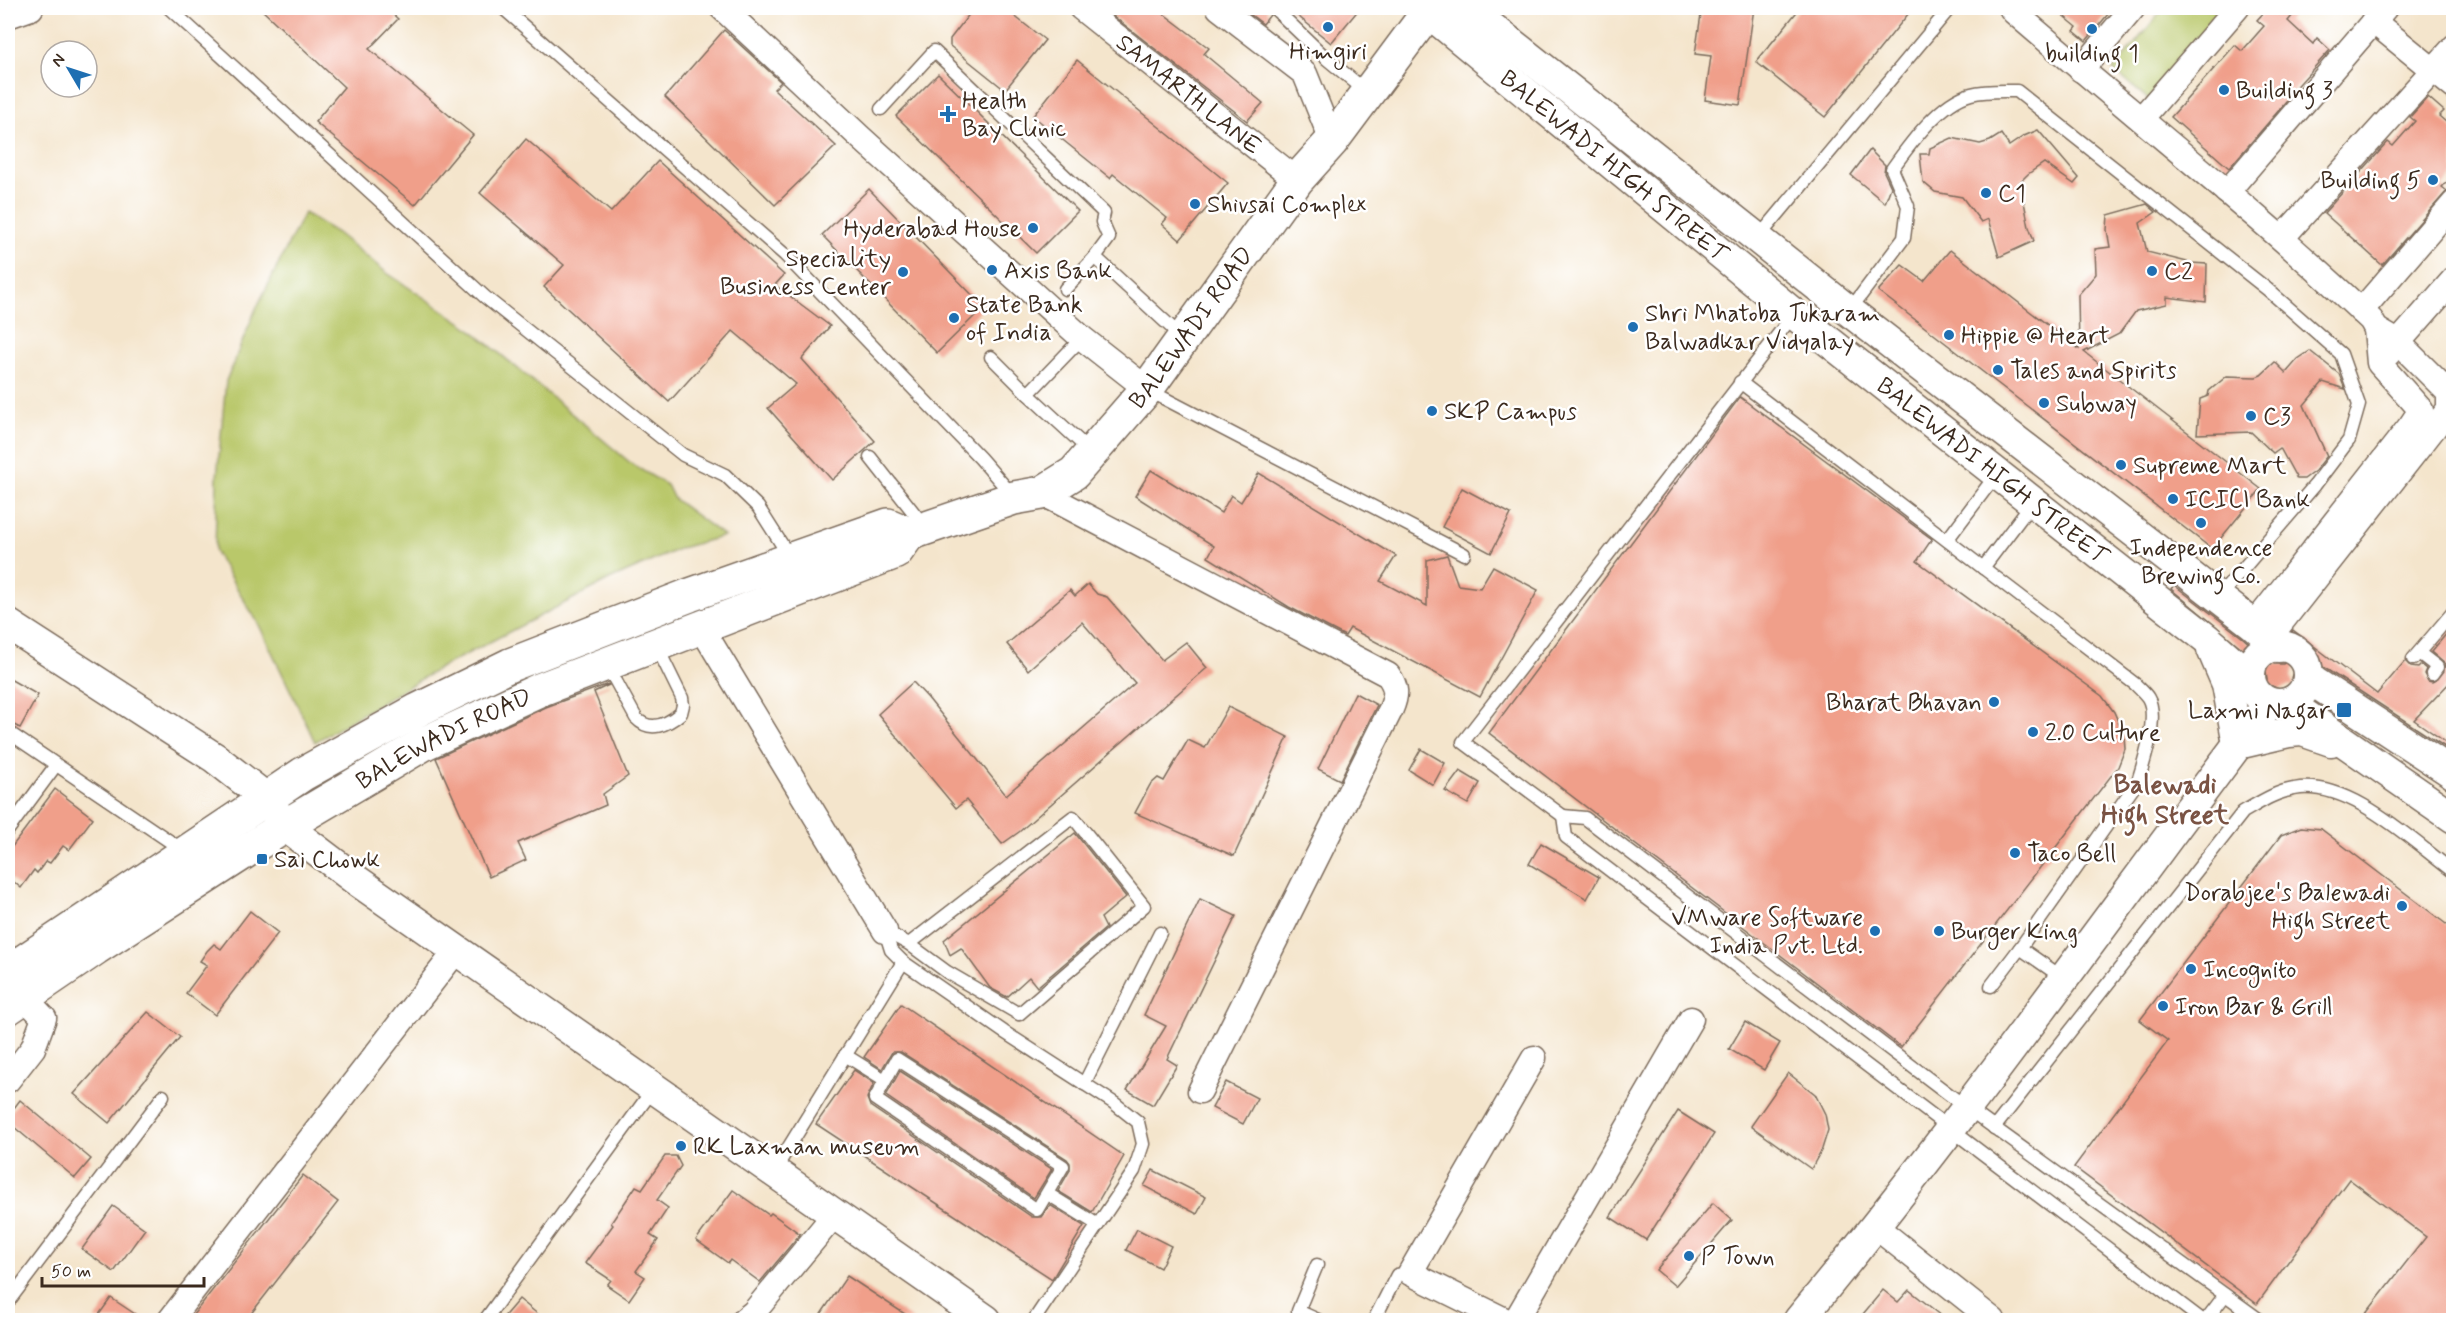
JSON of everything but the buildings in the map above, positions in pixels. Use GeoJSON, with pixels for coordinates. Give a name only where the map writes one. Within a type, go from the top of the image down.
{"type":"FeatureCollection","features":[{"type":"Feature","properties":{"kind":"main road","name":"BALEWADI ROAD"},"geometry":{"type":"LineString","coordinates":[[13,993],[96,948],[285,826],[425,743],[539,690],[896,552],[918,531],[1028,495],[1074,473],[1147,389],[1297,180],[1332,141],[1427,9]]}},
{"type":"Feature","properties":{"kind":"main road","name":"BALEWADI ROAD"},"geometry":{"type":"LineString","coordinates":[[13,993],[185,852],[303,774],[418,710],[510,665],[690,595],[888,525],[918,531]]}},
{"type":"Feature","properties":{"kind":"street"},"geometry":{"type":"LineString","coordinates":[[8,16],[31,8]]}},
{"type":"Feature","properties":{"kind":"street"},"geometry":{"type":"LineString","coordinates":[[722,8],[1082,339],[1147,389]]}},
{"type":"Feature","properties":{"kind":"street","name":"SAMARTH LANE"},"geometry":{"type":"LineString","coordinates":[[1081,8],[1297,180]]}},
{"type":"Feature","properties":{"kind":"street"},"geometry":{"type":"LineString","coordinates":[[1219,8],[1305,74],[1332,141]]}},
{"type":"Feature","properties":{"kind":"street","name":"BALEWADI HIGH STREET"},"geometry":{"type":"LineString","coordinates":[[1467,8],[2267,637]]}},
{"type":"Feature","properties":{"kind":"street"},"geometry":{"type":"LineString","coordinates":[[2011,8],[2081,70],[2282,238],[2369,320],[2398,342],[2449,393],[2451,400],[2449,409],[2430,436],[2267,637]]}},
{"type":"Feature","properties":{"kind":"street"},"geometry":{"type":"LineString","coordinates":[[2081,70],[2133,8]]}},
{"type":"Feature","properties":{"kind":"street"},"geometry":{"type":"LineString","coordinates":[[2141,119],[2237,8]]}},
{"type":"Feature","properties":{"kind":"street","name":"BALEWADI HIGH STREET"},"geometry":{"type":"LineString","coordinates":[[1427,9],[1794,314],[2207,639],[2250,678]]}},
{"type":"Feature","properties":{"kind":"street"},"geometry":{"type":"LineString","coordinates":[[2227,192],[2379,14],[2433,70],[2454,87]]}},
{"type":"Feature","properties":{"kind":"street"},"geometry":{"type":"LineString","coordinates":[[2282,238],[2454,47]]}},
{"type":"Feature","properties":{"kind":"street"},"geometry":{"type":"LineString","coordinates":[[2421,410],[2379,363],[2369,320],[2454,203]]}},
{"type":"Feature","properties":{"kind":"street"},"geometry":{"type":"LineString","coordinates":[[2379,363],[2454,279]]}},
{"type":"Feature","properties":{"kind":"street"},"geometry":{"type":"LineString","coordinates":[[2451,400],[2421,410],[2267,637],[2261,653],[2251,668],[2250,678],[2256,693],[2278,703],[2356,752],[2454,818]]}},
{"type":"Feature","properties":{"kind":"street"},"geometry":{"type":"LineString","coordinates":[[1028,495],[1388,675],[1395,684],[1396,696],[1392,709],[1200,1091]]}},
{"type":"Feature","properties":{"kind":"street"},"geometry":{"type":"LineString","coordinates":[[8,624],[215,758],[266,798],[285,826],[356,880],[986,1320]]}},
{"type":"Feature","properties":{"kind":"street"},"geometry":{"type":"LineString","coordinates":[[701,627],[885,931]]}},
{"type":"Feature","properties":{"kind":"street"},"geometry":{"type":"LineString","coordinates":[[1799,1320],[1876,1227],[2238,744],[2278,703],[2301,694],[2308,678],[2308,670],[2300,656],[2267,637]]}},
{"type":"Feature","properties":{"kind":"street"},"geometry":{"type":"LineString","coordinates":[[2207,639],[2218,659],[2227,684],[2238,744]]}},
{"type":"Feature","properties":{"kind":"street"},"geometry":{"type":"LineString","coordinates":[[2308,678],[2454,774]]}},
{"type":"Feature","properties":{"kind":"street"},"geometry":{"type":"LineString","coordinates":[[2238,744],[2289,732],[2302,732],[2356,752]]}},
{"type":"Feature","properties":{"kind":"street"},"geometry":{"type":"LineString","coordinates":[[171,1320],[456,951]]}},
{"type":"Feature","properties":{"kind":"street"},"geometry":{"type":"LineString","coordinates":[[8,1080],[33,1048],[44,1018],[13,993]]}},
{"type":"Feature","properties":{"kind":"street"},"geometry":{"type":"LineString","coordinates":[[1516,1320],[1691,1019]]}},
{"type":"Feature","properties":{"kind":"street"},"geometry":{"type":"LineString","coordinates":[[1505,1320],[1410,1273],[1534,1058]]}},
{"type":"Feature","properties":{"kind":"street"},"geometry":{"type":"LineString","coordinates":[[744,1320],[754,1312],[835,1214]]}},
{"type":"Feature","properties":{"kind":"street"},"geometry":{"type":"LineString","coordinates":[[1876,1227],[1993,1320]]}},
{"type":"Feature","properties":{"kind":"lane"},"geometry":{"type":"LineString","coordinates":[[169,8],[485,297],[683,455],[725,475],[758,507],[791,559]]}},
{"type":"Feature","properties":{"kind":"lane"},"geometry":{"type":"LineString","coordinates":[[503,8],[785,255],[980,458],[1028,495]]}},
{"type":"Feature","properties":{"kind":"lane"},"geometry":{"type":"LineString","coordinates":[[1274,8],[1327,59],[1368,93]]}},
{"type":"Feature","properties":{"kind":"lane"},"geometry":{"type":"LineString","coordinates":[[1758,238],[1950,8]]}},
{"type":"Feature","properties":{"kind":"lane"},"geometry":{"type":"LineString","coordinates":[[881,109],[934,51],[1104,213],[1102,222],[1109,238],[1095,257],[1065,289]]}},
{"type":"Feature","properties":{"kind":"lane"},"geometry":{"type":"LineString","coordinates":[[1849,310],[1904,238],[1908,206],[1892,169],[1916,136],[1942,111],[1968,94],[2017,91],[2267,289],[2341,354],[2359,405],[2349,440],[2315,485],[2218,598]]}},
{"type":"Feature","properties":{"kind":"lane"},"geometry":{"type":"LineString","coordinates":[[1095,257],[1184,339]]}},
{"type":"Feature","properties":{"kind":"lane"},"geometry":{"type":"LineString","coordinates":[[1794,314],[1463,742],[1563,816],[1585,818],[1937,1086],[1959,1118],[2204,1320],[2225,1295]]}},
{"type":"Feature","properties":{"kind":"lane"},"geometry":{"type":"LineString","coordinates":[[1028,394],[1082,339]]}},
{"type":"Feature","properties":{"kind":"lane"},"geometry":{"type":"LineString","coordinates":[[990,357],[1092,453]]}},
{"type":"Feature","properties":{"kind":"lane"},"geometry":{"type":"LineString","coordinates":[[1740,382],[2134,684],[2149,699],[2152,726],[2147,754],[2138,781],[1991,986]]}},
{"type":"Feature","properties":{"kind":"lane"},"geometry":{"type":"LineString","coordinates":[[1147,389],[1464,554]]}},
{"type":"Feature","properties":{"kind":"lane"},"geometry":{"type":"LineString","coordinates":[[870,457],[918,531]]}},
{"type":"Feature","properties":{"kind":"lane"},"geometry":{"type":"LineString","coordinates":[[1947,540],[1997,474]]}},
{"type":"Feature","properties":{"kind":"lane"},"geometry":{"type":"LineString","coordinates":[[1983,568],[2033,502]]}},
{"type":"Feature","properties":{"kind":"lane"},"geometry":{"type":"LineString","coordinates":[[2432,674],[2437,667],[2416,656],[2454,611]]}},
{"type":"Feature","properties":{"kind":"lane"},"geometry":{"type":"LineString","coordinates":[[606,663],[636,718],[642,724],[659,726],[681,713],[684,705],[656,644]]}},
{"type":"Feature","properties":{"kind":"lane"},"geometry":{"type":"LineString","coordinates":[[8,732],[185,852]]}},
{"type":"Feature","properties":{"kind":"lane"},"geometry":{"type":"LineString","coordinates":[[8,830],[56,765]]}},
{"type":"Feature","properties":{"kind":"lane"},"geometry":{"type":"LineString","coordinates":[[1994,1128],[2243,812],[2271,796],[2295,788],[2327,789],[2361,804],[2454,872]]}},
{"type":"Feature","properties":{"kind":"lane"},"geometry":{"type":"LineString","coordinates":[[1563,816],[1566,837],[1921,1104],[1994,1128],[2260,1320]]}},
{"type":"Feature","properties":{"kind":"lane"},"geometry":{"type":"LineString","coordinates":[[885,931],[909,944],[947,972],[1019,1014],[1144,906],[1073,817],[909,944]]}},
{"type":"Feature","properties":{"kind":"lane"},"geometry":{"type":"LineString","coordinates":[[885,931],[891,950],[903,962],[1114,1102],[1138,1122],[1143,1144],[1134,1171],[1034,1320]]}},
{"type":"Feature","properties":{"kind":"lane"},"geometry":{"type":"LineString","coordinates":[[1084,1084],[1160,933]]}},
{"type":"Feature","properties":{"kind":"lane"},"geometry":{"type":"LineString","coordinates":[[2020,948],[2063,978]]}},
{"type":"Feature","properties":{"kind":"lane"},"geometry":{"type":"LineString","coordinates":[[774,1171],[903,962]]}},
{"type":"Feature","properties":{"kind":"lane"},"geometry":{"type":"LineString","coordinates":[[845,1056],[885,1080]]}},
{"type":"Feature","properties":{"kind":"lane"},"geometry":{"type":"LineString","coordinates":[[897,1059],[1063,1166],[1037,1210],[875,1099],[885,1080],[897,1059]]}},
{"type":"Feature","properties":{"kind":"lane"},"geometry":{"type":"LineString","coordinates":[[485,1320],[655,1087]]}},
{"type":"Feature","properties":{"kind":"lane"},"geometry":{"type":"LineString","coordinates":[[8,1302],[163,1096]]}},
{"type":"Feature","properties":{"kind":"lane"},"geometry":{"type":"LineString","coordinates":[[1048,1194],[1098,1225]]}},
{"type":"Feature","properties":{"kind":"lane"},"geometry":{"type":"LineString","coordinates":[[1317,1265],[1298,1311],[1318,1320]]}},
{"type":"Feature","properties":{"kind":"lane"},"geometry":{"type":"LineString","coordinates":[[1374,1320],[1397,1275],[1410,1273]]}},
{"type":"Feature","properties":{"kind":"green space"},"geometry":{"type":"Polygon","coordinates":[[[2164,8],[2225,8],[2149,100],[2113,70],[2164,8]]]}},
{"type":"Feature","properties":{"kind":"green space"},"geometry":{"type":"Polygon","coordinates":[[[304,213],[337,233],[387,273],[468,327],[633,465],[667,485],[674,499],[724,536],[681,548],[609,580],[438,669],[315,742],[258,623],[215,552],[217,478],[226,381],[255,311],[304,213]]]}},
{"type":"Feature","properties":{"kind":"place","name":"Himgiri"},"geometry":{"type":"Point","coordinates":[1328,27]}},
{"type":"Feature","properties":{"kind":"place","name":"building 1"},"geometry":{"type":"Point","coordinates":[2092,29]}},
{"type":"Feature","properties":{"kind":"place","name":"Building 3"},"geometry":{"type":"Point","coordinates":[2224,90]}},
{"type":"Feature","properties":{"kind":"place","name":"Health Bay Clinic"},"geometry":{"type":"Point","coordinates":[948,114]}},
{"type":"Feature","properties":{"kind":"place","name":"Building 5"},"geometry":{"type":"Point","coordinates":[2433,180]}},
{"type":"Feature","properties":{"kind":"place","name":"C1"},"geometry":{"type":"Point","coordinates":[1986,193]}},
{"type":"Feature","properties":{"kind":"place","name":"Shivsai Complex"},"geometry":{"type":"Point","coordinates":[1195,204]}},
{"type":"Feature","properties":{"kind":"place","name":"Hyderabad House"},"geometry":{"type":"Point","coordinates":[1033,228]}},
{"type":"Feature","properties":{"kind":"place","name":"Axis Bank"},"geometry":{"type":"Point","coordinates":[992,270]}},
{"type":"Feature","properties":{"kind":"place","name":"C2"},"geometry":{"type":"Point","coordinates":[2152,271]}},
{"type":"Feature","properties":{"kind":"place","name":"Speciality Business Center"},"geometry":{"type":"Point","coordinates":[903,272]}},
{"type":"Feature","properties":{"kind":"place","name":"State Bank of India"},"geometry":{"type":"Point","coordinates":[954,318]}},
{"type":"Feature","properties":{"kind":"place","name":"Shri Mhatoba Tukaram Balwadkar Vidyalay"},"geometry":{"type":"Point","coordinates":[1633,327]}},
{"type":"Feature","properties":{"kind":"place","name":"Hippie @ Heart"},"geometry":{"type":"Point","coordinates":[1949,335]}},
{"type":"Feature","properties":{"kind":"place","name":"Tales and Spirits"},"geometry":{"type":"Point","coordinates":[1998,370]}},
{"type":"Feature","properties":{"kind":"place","name":"Subway"},"geometry":{"type":"Point","coordinates":[2044,403]}},
{"type":"Feature","properties":{"kind":"place","name":"SKP Campus"},"geometry":{"type":"Point","coordinates":[1432,411]}},
{"type":"Feature","properties":{"kind":"place","name":"C3"},"geometry":{"type":"Point","coordinates":[2251,416]}},
{"type":"Feature","properties":{"kind":"place","name":"Supreme Mart"},"geometry":{"type":"Point","coordinates":[2121,465]}},
{"type":"Feature","properties":{"kind":"place","name":"ICICI Bank"},"geometry":{"type":"Point","coordinates":[2173,499]}},
{"type":"Feature","properties":{"kind":"place","name":"Independence Brewing Co."},"geometry":{"type":"Point","coordinates":[2201,523]}},
{"type":"Feature","properties":{"kind":"place","name":"Bharat Bhavan"},"geometry":{"type":"Point","coordinates":[1994,702]}},
{"type":"Feature","properties":{"kind":"place","name":"Laxmi Nagar"},"geometry":{"type":"Point","coordinates":[2344,710]}},
{"type":"Feature","properties":{"kind":"place","name":"2.0 Culture"},"geometry":{"type":"Point","coordinates":[2033,732]}},
{"type":"Feature","properties":{"kind":"place","name":"Taco Bell"},"geometry":{"type":"Point","coordinates":[2015,853]}},
{"type":"Feature","properties":{"kind":"place","name":"Sai Chowk"},"geometry":{"type":"Point","coordinates":[262,859]}},
{"type":"Feature","properties":{"kind":"place","name":"Dorabjee's Balewadi High Street"},"geometry":{"type":"Point","coordinates":[2402,906]}},
{"type":"Feature","properties":{"kind":"place","name":"VMware Software India Pvt. Ltd."},"geometry":{"type":"Point","coordinates":[1875,931]}},
{"type":"Feature","properties":{"kind":"place","name":"Burger King"},"geometry":{"type":"Point","coordinates":[1939,931]}},
{"type":"Feature","properties":{"kind":"place","name":"Incognito"},"geometry":{"type":"Point","coordinates":[2191,969]}},
{"type":"Feature","properties":{"kind":"place","name":"Iron Bar & Grill"},"geometry":{"type":"Point","coordinates":[2163,1006]}},
{"type":"Feature","properties":{"kind":"place","name":"RK Laxman museum"},"geometry":{"type":"Point","coordinates":[681,1146]}},
{"type":"Feature","properties":{"kind":"place","name":"P Town"},"geometry":{"type":"Point","coordinates":[1689,1256]}},
{"type":"Feature","properties":{"kind":"district","name":"Balewadi High Street"},"geometry":{"type":"Point","coordinates":[2165,799]}}]}
